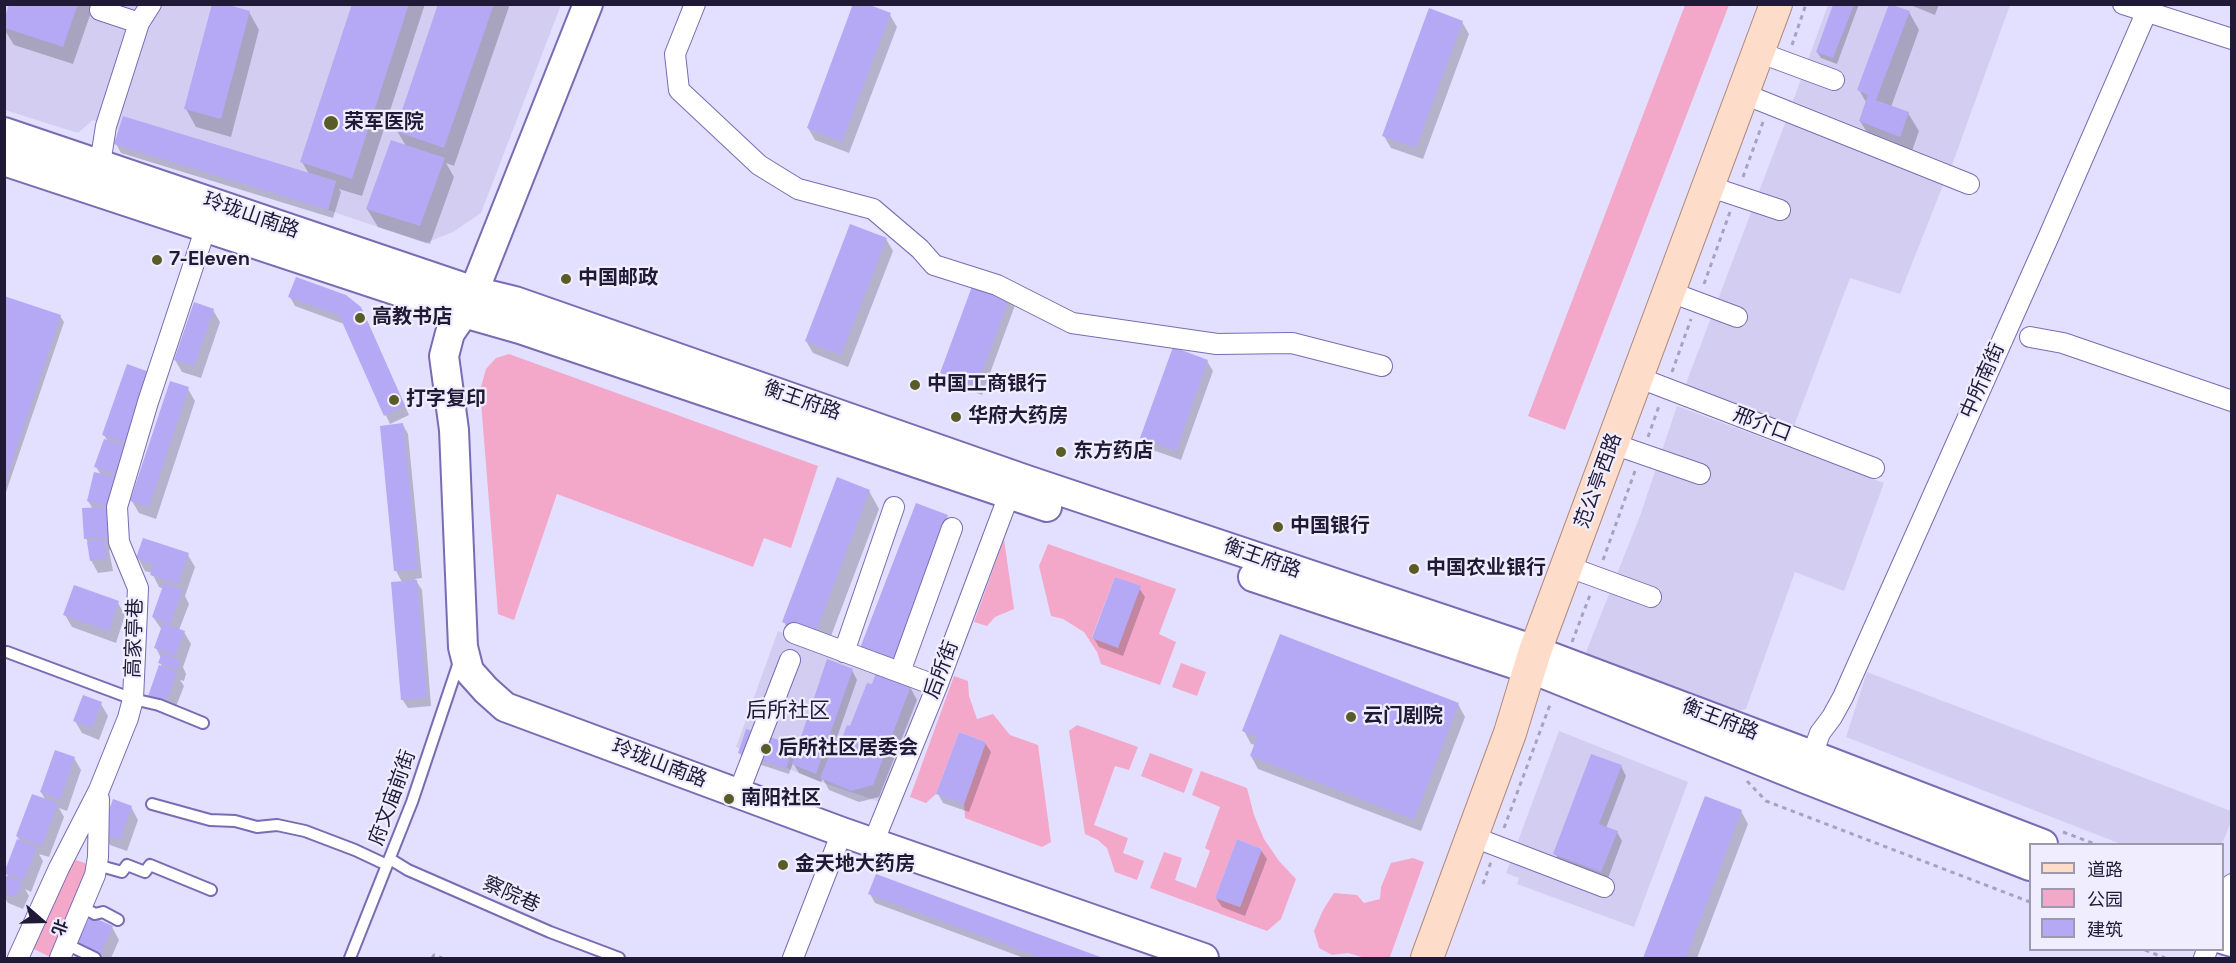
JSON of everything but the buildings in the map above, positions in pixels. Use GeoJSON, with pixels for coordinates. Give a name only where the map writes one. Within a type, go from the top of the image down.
{"type":"FeatureCollection","features":[{"type":"Feature","properties":{"kind":"main road"},"geometry":{"type":"LineString","coordinates":[[469,302],[588,4]]}},
{"type":"Feature","properties":{"kind":"main road","name":"范公亭西路"},"geometry":{"type":"LineString","coordinates":[[1441,958],[1491,844],[1547,665],[1776,4]]}},
{"type":"Feature","properties":{"kind":"main road","name":"范公亭西路"},"geometry":{"type":"LineString","coordinates":[[1427,958],[1510,733],[1591,576],[1731,194],[1780,53],[1788,4]]}},
{"type":"Feature","properties":{"kind":"main road","name":"玲珑山南路"},"geometry":{"type":"LineString","coordinates":[[4,132],[100,164],[210,215]]}},
{"type":"Feature","properties":{"kind":"main road","name":"玲珑山南路"},"geometry":{"type":"LineString","coordinates":[[4,161],[210,215],[469,302],[450,333],[444,357],[454,430],[464,647],[469,671],[505,706],[842,832],[1204,958]]}},
{"type":"Feature","properties":{"kind":"main road","name":"衡王府路"},"geometry":{"type":"LineString","coordinates":[[469,302],[520,329],[1009,495],[1547,665],[1803,778],[2029,865]]}},
{"type":"Feature","properties":{"kind":"main road","name":"衡王府路"},"geometry":{"type":"LineString","coordinates":[[469,302],[526,305],[1547,665],[1812,755],[2040,843]]}},
{"type":"Feature","properties":{"kind":"street"},"geometry":{"type":"LineString","coordinates":[[102,4],[100,10],[139,23]]}},
{"type":"Feature","properties":{"kind":"street"},"geometry":{"type":"LineString","coordinates":[[100,164],[106,126],[139,23],[151,4]]}},
{"type":"Feature","properties":{"kind":"street"},"geometry":{"type":"LineString","coordinates":[[695,4],[675,54],[679,90],[759,165],[798,189],[873,209],[920,249],[934,265],[997,285],[1072,322],[1217,344],[1292,343],[1382,366]]}},
{"type":"Feature","properties":{"kind":"street"},"geometry":{"type":"LineString","coordinates":[[2122,4],[2149,9],[2232,39]]}},
{"type":"Feature","properties":{"kind":"street","name":"中所南街"},"geometry":{"type":"LineString","coordinates":[[1812,755],[1820,733],[1843,697],[2149,9]]}},
{"type":"Feature","properties":{"kind":"street"},"geometry":{"type":"LineString","coordinates":[[1780,53],[1834,80]]}},
{"type":"Feature","properties":{"kind":"street"},"geometry":{"type":"LineString","coordinates":[[1760,108],[1969,184]]}},
{"type":"Feature","properties":{"kind":"street"},"geometry":{"type":"LineString","coordinates":[[1731,194],[1780,210]]}},
{"type":"Feature","properties":{"kind":"street","name":"高家亭巷"},"geometry":{"type":"LineString","coordinates":[[18,958],[59,868],[99,790],[120,741],[133,699],[138,588],[119,542],[117,507],[210,215]]}},
{"type":"Feature","properties":{"kind":"street"},"geometry":{"type":"LineString","coordinates":[[1692,300],[1737,317]]}},
{"type":"Feature","properties":{"kind":"street"},"geometry":{"type":"LineString","coordinates":[[2030,337],[2063,343],[2232,401]]}},
{"type":"Feature","properties":{"kind":"street","name":"邢介口"},"geometry":{"type":"LineString","coordinates":[[1661,385],[1874,468]]}},
{"type":"Feature","properties":{"kind":"street"},"geometry":{"type":"LineString","coordinates":[[1636,452],[1700,474]]}},
{"type":"Feature","properties":{"kind":"street","name":"后所街"},"geometry":{"type":"LineString","coordinates":[[873,843],[937,686],[1009,495]]}},
{"type":"Feature","properties":{"kind":"street"},"geometry":{"type":"LineString","coordinates":[[844,652],[894,507]]}},
{"type":"Feature","properties":{"kind":"street"},"geometry":{"type":"LineString","coordinates":[[900,672],[952,528]]}},
{"type":"Feature","properties":{"kind":"street"},"geometry":{"type":"LineString","coordinates":[[1591,576],[1651,597]]}},
{"type":"Feature","properties":{"kind":"street"},"geometry":{"type":"LineString","coordinates":[[794,633],[937,686]]}},
{"type":"Feature","properties":{"kind":"street"},"geometry":{"type":"LineString","coordinates":[[738,794],[790,660]]}},
{"type":"Feature","properties":{"kind":"street"},"geometry":{"type":"LineString","coordinates":[[63,951],[96,875],[99,790]]}},
{"type":"Feature","properties":{"kind":"street"},"geometry":{"type":"LineString","coordinates":[[793,958],[842,832]]}},
{"type":"Feature","properties":{"kind":"street"},"geometry":{"type":"LineString","coordinates":[[1491,844],[1604,887]]}},
{"type":"Feature","properties":{"kind":"street"},"geometry":{"type":"LineString","coordinates":[[2224,906],[2232,884]]}},
{"type":"Feature","properties":{"kind":"lane","name":"府文庙前街"},"geometry":{"type":"LineString","coordinates":[[350,958],[389,862],[448,700],[464,647]]}},
{"type":"Feature","properties":{"kind":"lane"},"geometry":{"type":"LineString","coordinates":[[7,652],[133,699],[159,705],[203,723]]}},
{"type":"Feature","properties":{"kind":"lane","name":"察院巷"},"geometry":{"type":"LineString","coordinates":[[152,804],[210,820],[235,821],[257,827],[277,825],[305,831],[389,862],[550,932],[619,958]]}},
{"type":"Feature","properties":{"kind":"lane"},"geometry":{"type":"LineString","coordinates":[[97,865],[122,872],[127,865],[145,872],[150,865],[211,890]]}},
{"type":"Feature","properties":{"kind":"lane"},"geometry":{"type":"LineString","coordinates":[[82,907],[95,914],[103,912],[118,920]]}},
{"type":"Feature","properties":{"kind":"lane"},"geometry":{"type":"LineString","coordinates":[[63,951],[94,958]]}},
{"type":"Feature","properties":{"kind":"path"},"geometry":{"type":"LineString","coordinates":[[1780,53],[1806,4]]}},
{"type":"Feature","properties":{"kind":"path"},"geometry":{"type":"LineString","coordinates":[[1480,891],[1491,844],[1547,665],[1591,576],[1731,194],[1760,108]]}},
{"type":"Feature","properties":{"kind":"path"},"geometry":{"type":"LineString","coordinates":[[1742,777],[1766,801],[2029,901]]}},
{"type":"Feature","properties":{"kind":"path"},"geometry":{"type":"LineString","coordinates":[[2148,951],[2165,958]]}},
{"type":"Feature","properties":{"kind":"path"},"geometry":{"type":"LineString","coordinates":[[432,958],[434,955],[442,958]]}},
{"type":"Feature","properties":{"kind":"shaded area","name":"荣军医院"},"geometry":{"type":"Polygon","coordinates":[[[5,5],[561,5],[481,213],[453,232],[425,243],[328,210],[336,181],[123,116],[119,130],[93,120],[78,133],[5,110],[5,5]]]}},
{"type":"Feature","properties":{"kind":"shaded area"},"geometry":{"type":"Polygon","coordinates":[[[1828,5],[2010,5],[1952,165],[1793,101],[1828,5]]]}},
{"type":"Feature","properties":{"kind":"shaded area"},"geometry":{"type":"Polygon","coordinates":[[[1787,118],[1945,180],[1900,294],[1850,278],[1794,426],[1685,386],[1787,118]]]}},
{"type":"Feature","properties":{"kind":"shaded area"},"geometry":{"type":"Polygon","coordinates":[[[1677,406],[1884,483],[1844,591],[1795,572],[1746,709],[1726,714],[1600,665],[1586,652],[1640,516],[1677,406]]]}},
{"type":"Feature","properties":{"kind":"shaded area"},"geometry":{"type":"Polygon","coordinates":[[[778,631],[923,688],[880,802],[818,781],[736,747],[778,631]]]}},
{"type":"Feature","properties":{"kind":"shaded area"},"geometry":{"type":"Polygon","coordinates":[[[1867,672],[2231,811],[2231,822],[2222,843],[2118,843],[1846,737],[1867,672]]]}},
{"type":"Feature","properties":{"kind":"shaded area"},"geometry":{"type":"Polygon","coordinates":[[[1559,731],[1688,782],[1634,927],[1517,884],[1519,878],[1506,873],[1559,731]]]}},
{"type":"Feature","properties":{"kind":"green space"},"geometry":{"type":"Polygon","coordinates":[[[1685,5],[1729,5],[1565,430],[1528,416],[1685,5]]]}},
{"type":"Feature","properties":{"kind":"green space"},"geometry":{"type":"Polygon","coordinates":[[[509,354],[818,466],[791,548],[764,538],[753,567],[557,494],[514,620],[498,614],[480,390],[486,369],[496,358],[509,354]]]}},
{"type":"Feature","properties":{"kind":"green space"},"geometry":{"type":"Polygon","coordinates":[[[1004,539],[1014,609],[995,617],[987,626],[974,622],[1004,539]]]}},
{"type":"Feature","properties":{"kind":"green space"},"geometry":{"type":"Polygon","coordinates":[[[1048,544],[1176,589],[1159,634],[1176,642],[1160,685],[1101,664],[1097,652],[1084,632],[1063,619],[1051,616],[1039,566],[1048,544]],[[1115,577],[1092,637],[1117,647],[1140,587],[1115,577]]]}},
{"type":"Feature","properties":{"kind":"green space"},"geometry":{"type":"Polygon","coordinates":[[[1181,663],[1206,672],[1197,696],[1172,687],[1181,663]]]}},
{"type":"Feature","properties":{"kind":"green space"},"geometry":{"type":"Polygon","coordinates":[[[954,676],[968,681],[969,696],[977,719],[993,714],[1010,735],[1038,745],[1051,842],[1042,847],[965,818],[964,804],[986,742],[959,732],[936,794],[926,803],[910,797],[954,676]]]}},
{"type":"Feature","properties":{"kind":"green space"},"geometry":{"type":"Polygon","coordinates":[[[1077,725],[1138,747],[1129,770],[1115,766],[1094,825],[1128,838],[1123,853],[1144,861],[1137,880],[1115,872],[1107,848],[1098,840],[1085,834],[1069,731],[1077,725]]]}},
{"type":"Feature","properties":{"kind":"green space"},"geometry":{"type":"Polygon","coordinates":[[[1150,753],[1193,769],[1184,793],[1141,776],[1150,753]]]}},
{"type":"Feature","properties":{"kind":"green space"},"geometry":{"type":"Polygon","coordinates":[[[1201,771],[1247,788],[1254,815],[1264,839],[1279,861],[1296,879],[1281,919],[1267,931],[1150,888],[1164,852],[1182,858],[1175,880],[1196,888],[1210,851],[1205,848],[1220,807],[1192,795],[1201,771]],[[1237,839],[1215,898],[1240,907],[1262,849],[1237,839]]]}},
{"type":"Feature","properties":{"kind":"green space"},"geometry":{"type":"Polygon","coordinates":[[[1413,858],[1424,862],[1390,957],[1365,958],[1348,953],[1332,955],[1319,948],[1314,931],[1323,910],[1334,893],[1357,895],[1364,903],[1380,899],[1381,887],[1391,863],[1413,858]]]}},
{"type":"Feature","properties":{"kind":"green space"},"geometry":{"type":"Polygon","coordinates":[[[76,860],[85,863],[88,869],[52,958],[32,948],[68,870],[76,860]]]}},
{"type":"Feature","properties":{"kind":"place","name":"荣军医院"},"geometry":{"type":"Point","coordinates":[331,123]}},
{"type":"Feature","properties":{"kind":"place","name":"7-Eleven"},"geometry":{"type":"Point","coordinates":[157,260]}},
{"type":"Feature","properties":{"kind":"place","name":"中国邮政"},"geometry":{"type":"Point","coordinates":[566,279]}},
{"type":"Feature","properties":{"kind":"place","name":"高教书店"},"geometry":{"type":"Point","coordinates":[360,318]}},
{"type":"Feature","properties":{"kind":"place","name":"中国工商银行"},"geometry":{"type":"Point","coordinates":[915,385]}},
{"type":"Feature","properties":{"kind":"place","name":"打字复印"},"geometry":{"type":"Point","coordinates":[394,400]}},
{"type":"Feature","properties":{"kind":"place","name":"华府大药房"},"geometry":{"type":"Point","coordinates":[956,417]}},
{"type":"Feature","properties":{"kind":"place","name":"东方药店"},"geometry":{"type":"Point","coordinates":[1061,452]}},
{"type":"Feature","properties":{"kind":"place","name":"中国银行"},"geometry":{"type":"Point","coordinates":[1278,527]}},
{"type":"Feature","properties":{"kind":"place","name":"中国农业银行"},"geometry":{"type":"Point","coordinates":[1414,569]}},
{"type":"Feature","properties":{"kind":"place","name":"云门剧院"},"geometry":{"type":"Point","coordinates":[1351,717]}},
{"type":"Feature","properties":{"kind":"place","name":"后所社区居委会"},"geometry":{"type":"Point","coordinates":[766,749]}},
{"type":"Feature","properties":{"kind":"place","name":"南阳社区"},"geometry":{"type":"Point","coordinates":[729,799]}},
{"type":"Feature","properties":{"kind":"place","name":"金天地大药房"},"geometry":{"type":"Point","coordinates":[783,865]}},
{"type":"Feature","properties":{"kind":"district","name":"后所社区"},"geometry":{"type":"Point","coordinates":[788,711]}}]}
